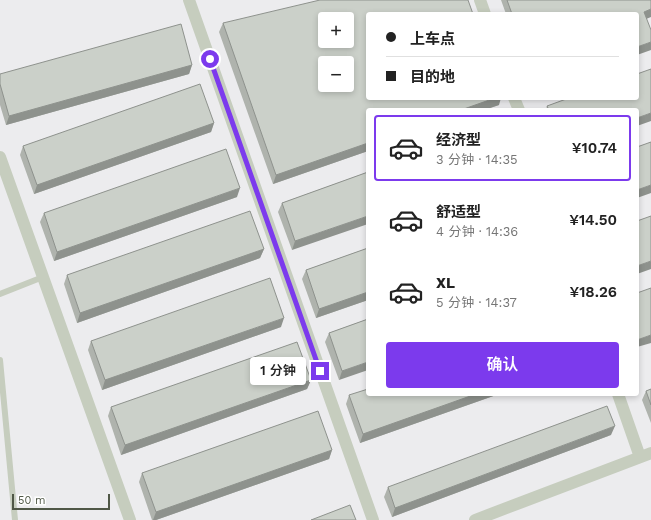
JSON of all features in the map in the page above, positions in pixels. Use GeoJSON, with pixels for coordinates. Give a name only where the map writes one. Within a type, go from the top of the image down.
{"type":"FeatureCollection","features":[{"type":"Feature","properties":{"kind":"street"},"geometry":{"type":"LineString","coordinates":[[190,0],[373,520]]}},
{"type":"Feature","properties":{"kind":"street"},"geometry":{"type":"LineString","coordinates":[[480,0],[484,12]]}},
{"type":"Feature","properties":{"kind":"street"},"geometry":{"type":"LineString","coordinates":[[0,157],[130,520]]}},
{"type":"Feature","properties":{"kind":"street"},"geometry":{"type":"LineString","coordinates":[[475,520],[646,455],[619,396]]}},
{"type":"Feature","properties":{"kind":"street"},"geometry":{"type":"LineString","coordinates":[[505,508],[510,520]]}},
{"type":"Feature","properties":{"kind":"lane"},"geometry":{"type":"LineString","coordinates":[[0,294],[43,277]]}},
{"type":"Feature","properties":{"kind":"lane"},"geometry":{"type":"LineString","coordinates":[[0,360],[15,520]]}},
{"type":"Feature","properties":{"kind":"building"},"geometry":{"type":"Polygon","coordinates":[[[320,0],[468,0],[472,12],[366,12],[366,100],[489,100],[467,108],[366,108],[366,144],[276,175],[223,23],[320,0]]]}},
{"type":"Feature","properties":{"kind":"building"},"geometry":{"type":"Polygon","coordinates":[[[507,0],[651,0],[651,9],[644,12],[651,30],[651,42],[639,46],[639,12],[511,12],[507,0]]]}},
{"type":"Feature","properties":{"kind":"building"},"geometry":{"type":"Polygon","coordinates":[[[181,24],[192,65],[9,116],[0,84],[0,74],[181,24]]]}},
{"type":"Feature","properties":{"kind":"building"},"geometry":{"type":"Polygon","coordinates":[[[651,69],[651,113],[639,117],[639,108],[548,108],[547,106],[564,100],[639,100],[639,73],[651,69]]]}},
{"type":"Feature","properties":{"kind":"building"},"geometry":{"type":"Polygon","coordinates":[[[200,84],[214,123],[37,185],[23,146],[200,84]]]}},
{"type":"Feature","properties":{"kind":"building"},"geometry":{"type":"Polygon","coordinates":[[[651,142],[651,185],[639,189],[639,146],[651,142]]]}},
{"type":"Feature","properties":{"kind":"building"},"geometry":{"type":"Polygon","coordinates":[[[226,149],[240,188],[57,252],[44,213],[226,149]]]}},
{"type":"Feature","properties":{"kind":"building"},"geometry":{"type":"Polygon","coordinates":[[[366,173],[366,217],[295,241],[282,203],[366,173]]]}},
{"type":"Feature","properties":{"kind":"building"},"geometry":{"type":"Polygon","coordinates":[[[250,211],[264,249],[80,313],[67,275],[250,211]]]}},
{"type":"Feature","properties":{"kind":"building"},"geometry":{"type":"Polygon","coordinates":[[[651,216],[651,261],[639,265],[639,220],[651,216]]]}},
{"type":"Feature","properties":{"kind":"building"},"geometry":{"type":"Polygon","coordinates":[[[366,249],[366,293],[319,309],[306,270],[366,249]]]}},
{"type":"Feature","properties":{"kind":"building"},"geometry":{"type":"Polygon","coordinates":[[[270,278],[284,318],[105,380],[91,341],[270,278]]]}},
{"type":"Feature","properties":{"kind":"building"},"geometry":{"type":"Polygon","coordinates":[[[651,288],[651,335],[639,339],[639,292],[651,288]]]}},
{"type":"Feature","properties":{"kind":"building"},"geometry":{"type":"Polygon","coordinates":[[[366,320],[366,363],[342,371],[329,333],[366,320]]]}},
{"type":"Feature","properties":{"kind":"building"},"geometry":{"type":"Polygon","coordinates":[[[297,342],[311,380],[125,445],[111,407],[297,342]]]}},
{"type":"Feature","properties":{"kind":"building"},"geometry":{"type":"Polygon","coordinates":[[[651,389],[651,405],[646,391],[651,389]]]}},
{"type":"Feature","properties":{"kind":"building"},"geometry":{"type":"Polygon","coordinates":[[[366,390],[366,396],[470,396],[363,434],[349,395],[366,390]]]}},
{"type":"Feature","properties":{"kind":"building"},"geometry":{"type":"Polygon","coordinates":[[[607,406],[615,426],[395,508],[388,487],[607,406]]]}},
{"type":"Feature","properties":{"kind":"building"},"geometry":{"type":"Polygon","coordinates":[[[318,411],[332,450],[156,512],[142,473],[318,411]]]}},
{"type":"Feature","properties":{"kind":"building"},"geometry":{"type":"Polygon","coordinates":[[[350,505],[356,520],[311,520],[350,505]]]}},
{"type":"Feature","properties":{"kind":"route"},"geometry":{"type":"LineString","coordinates":[[210,59],[320,371]]}}]}
